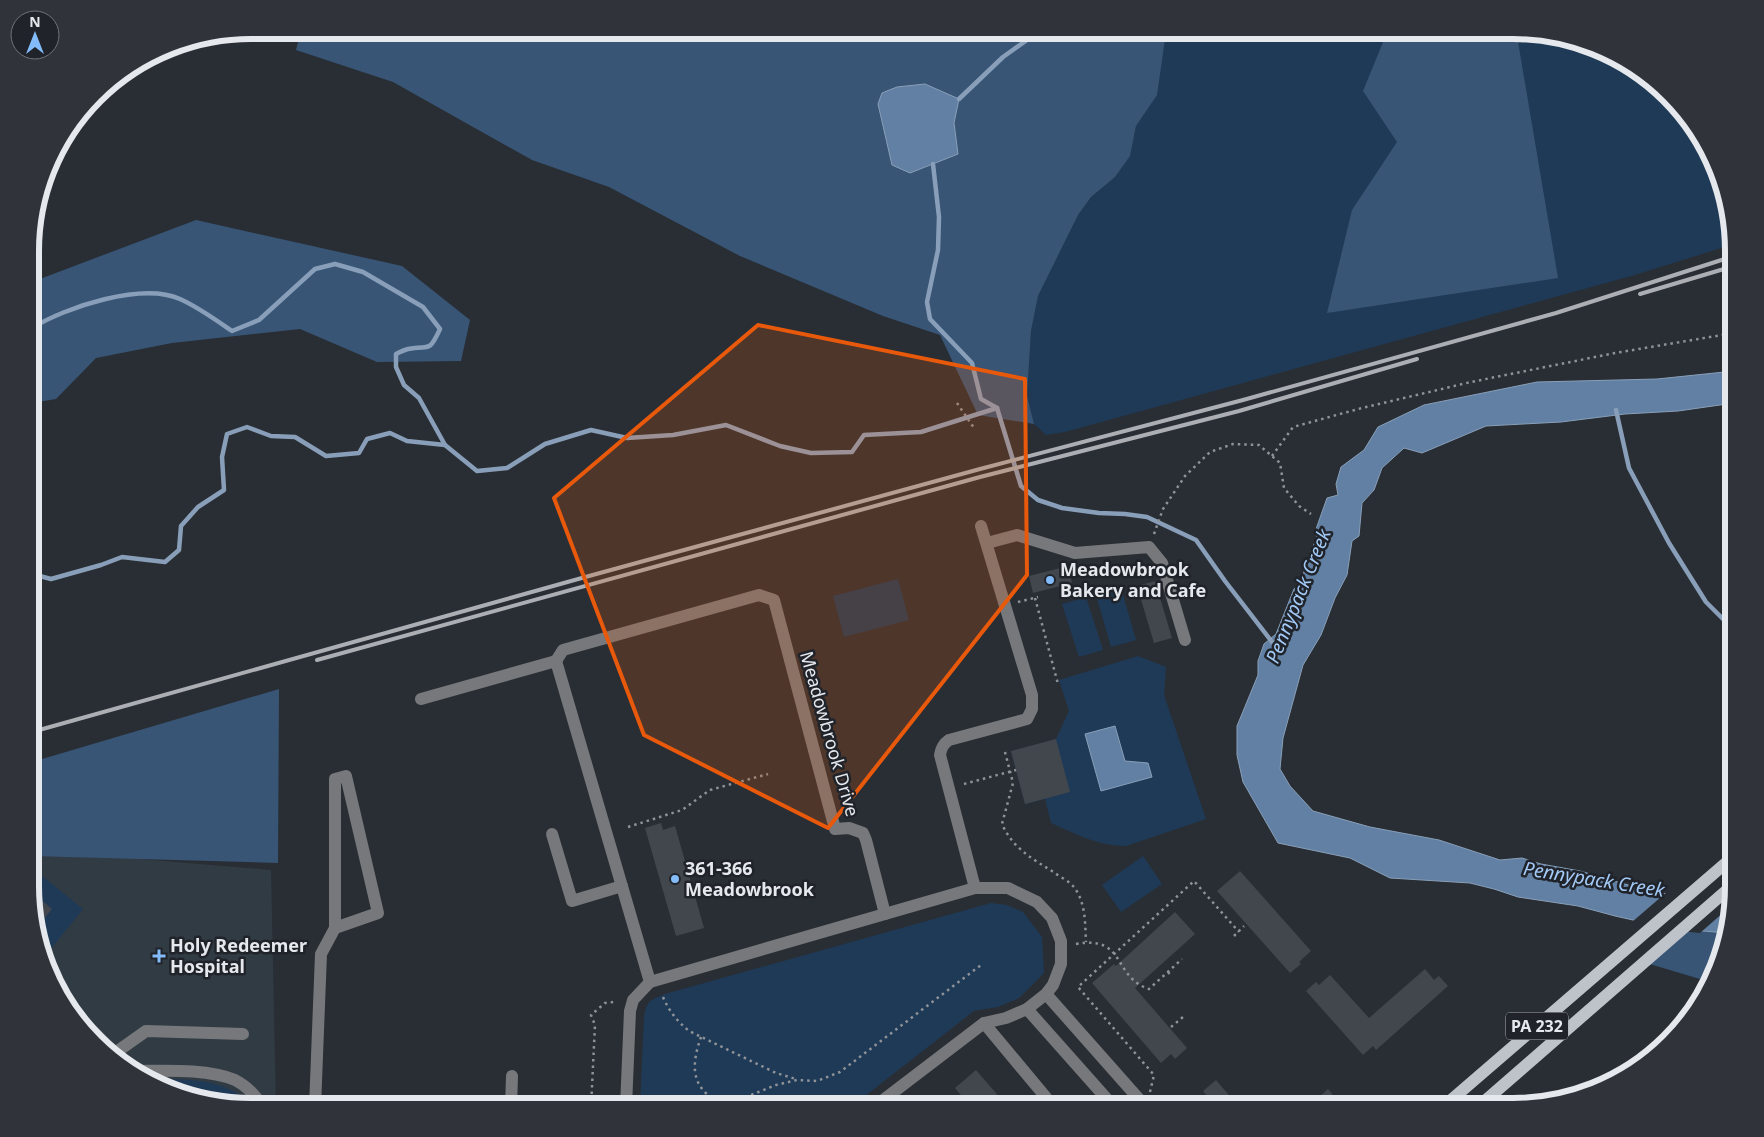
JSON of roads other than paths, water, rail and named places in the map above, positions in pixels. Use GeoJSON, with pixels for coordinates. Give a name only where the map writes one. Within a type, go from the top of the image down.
{"type":"FeatureCollection","features":[{"type":"Feature","properties":{"kind":"main road","name":"PA 232"},"geometry":{"type":"LineString","coordinates":[[1453,1098],[1725,864]]}},
{"type":"Feature","properties":{"kind":"main road","name":"PA 232"},"geometry":{"type":"LineString","coordinates":[[1487,1098],[1725,892]]}},
{"type":"Feature","properties":{"kind":"street"},"geometry":{"type":"LineString","coordinates":[[975,888],[940,755],[941,749],[950,740],[1027,719],[1032,709],[1032,695],[981,526]]}},
{"type":"Feature","properties":{"kind":"street"},"geometry":{"type":"LineString","coordinates":[[986,543],[1017,536],[1075,553],[1149,547],[1162,563],[1185,640]]}},
{"type":"Feature","properties":{"kind":"street","name":"Meadowbrook Drive"},"geometry":{"type":"LineString","coordinates":[[556,661],[562,650],[759,595],[774,600],[835,829],[849,828],[863,833],[885,914]]}},
{"type":"Feature","properties":{"kind":"street"},"geometry":{"type":"LineString","coordinates":[[421,699],[556,661],[650,982]]}},
{"type":"Feature","properties":{"kind":"street"},"geometry":{"type":"LineString","coordinates":[[315,1098],[321,954],[335,928],[335,779],[346,776],[378,913],[335,928]]}},
{"type":"Feature","properties":{"kind":"street"},"geometry":{"type":"LineString","coordinates":[[552,834],[572,901],[622,886]]}},
{"type":"Feature","properties":{"kind":"street"},"geometry":{"type":"LineString","coordinates":[[626,1098],[630,1011],[633,1000],[650,982],[975,888],[1008,888],[1036,902],[1052,918],[1061,942],[1061,964],[1053,985],[1046,994],[1027,1009],[1006,1018],[984,1023],[886,1098]]}},
{"type":"Feature","properties":{"kind":"street"},"geometry":{"type":"LineString","coordinates":[[1046,994],[1138,1098]]}},
{"type":"Feature","properties":{"kind":"street"},"geometry":{"type":"LineString","coordinates":[[1027,1009],[1106,1098]]}},
{"type":"Feature","properties":{"kind":"street"},"geometry":{"type":"LineString","coordinates":[[984,1023],[1046,1098]]}},
{"type":"Feature","properties":{"kind":"street"},"geometry":{"type":"LineString","coordinates":[[118,1051],[146,1031],[243,1034]]}},
{"type":"Feature","properties":{"kind":"street"},"geometry":{"type":"LineString","coordinates":[[147,1071],[218,1074],[236,1081],[250,1090],[256,1098]]}},
{"type":"Feature","properties":{"kind":"street"},"geometry":{"type":"LineString","coordinates":[[511,1098],[512,1076]]}},
{"type":"Feature","properties":{"kind":"water"},"geometry":{"type":"Polygon","coordinates":[[[925,84],[959,99],[954,123],[958,154],[910,173],[892,165],[878,104],[882,93],[897,87],[925,84]]]}},
{"type":"Feature","properties":{"kind":"water","name":"Pennypack Creek"},"geometry":{"type":"Polygon","coordinates":[[[1725,372],[1725,404],[1678,411],[1625,414],[1561,422],[1486,426],[1422,453],[1404,448],[1382,468],[1374,490],[1362,503],[1359,536],[1352,541],[1347,575],[1335,598],[1321,635],[1303,665],[1283,738],[1280,769],[1290,786],[1313,811],[1370,827],[1439,840],[1500,860],[1522,858],[1541,864],[1580,871],[1649,891],[1725,903],[1720,932],[1669,928],[1578,906],[1518,897],[1470,883],[1390,878],[1350,858],[1278,843],[1243,782],[1237,755],[1237,726],[1258,675],[1258,661],[1264,644],[1276,634],[1294,589],[1302,583],[1305,566],[1317,537],[1315,532],[1327,498],[1338,495],[1336,484],[1341,467],[1364,450],[1378,427],[1424,405],[1537,382],[1657,379],[1725,372]]]}},
{"type":"Feature","properties":{"kind":"water"},"geometry":{"type":"Polygon","coordinates":[[[1115,726],[1125,761],[1148,763],[1152,777],[1101,791],[1085,734],[1115,726]]]}},
{"type":"Feature","properties":{"kind":"waterway"},"geometry":{"type":"LineString","coordinates":[[959,99],[1003,57],[1028,39]]}},
{"type":"Feature","properties":{"kind":"waterway"},"geometry":{"type":"LineString","coordinates":[[933,164],[939,217],[938,250],[927,302],[930,319],[972,363],[981,399],[997,408]]}},
{"type":"Feature","properties":{"kind":"waterway"},"geometry":{"type":"LineString","coordinates":[[39,324],[64,312],[104,299],[146,293],[180,299],[232,331],[259,320],[315,269],[335,264],[363,272],[423,307],[440,329],[433,342],[427,347],[408,349],[396,354],[396,367],[404,385],[419,398],[445,445],[477,471],[507,468],[545,444],[591,430],[627,438],[673,435],[726,425],[780,446],[811,453],[852,452],[864,435],[921,432],[997,408]]}},
{"type":"Feature","properties":{"kind":"waterway","name":"Pennypack Creek"},"geometry":{"type":"LineString","coordinates":[[997,408],[1021,486],[1038,500],[1062,508],[1147,517],[1196,540],[1272,642]]}},
{"type":"Feature","properties":{"kind":"waterway"},"geometry":{"type":"LineString","coordinates":[[1616,410],[1629,468],[1669,543],[1706,602],[1725,621]]}},
{"type":"Feature","properties":{"kind":"waterway"},"geometry":{"type":"LineString","coordinates":[[39,576],[51,579],[122,557],[165,562],[179,550],[181,526],[198,507],[224,490],[222,457],[227,434],[247,427],[271,436],[295,437],[326,456],[359,453],[367,439],[390,433],[407,441],[445,445]]}},
{"type":"Feature","properties":{"kind":"railway"},"geometry":{"type":"LineString","coordinates":[[39,730],[589,576],[980,469],[1243,400],[1556,313],[1725,259]]}},
{"type":"Feature","properties":{"kind":"railway"},"geometry":{"type":"LineString","coordinates":[[1640,294],[1725,269]]}},
{"type":"Feature","properties":{"kind":"railway"},"geometry":{"type":"LineString","coordinates":[[317,660],[980,477],[1239,411],[1417,359]]}},
{"type":"Feature","properties":{"kind":"place","name":"Meadowbrook Bakery and Cafe"},"geometry":{"type":"Point","coordinates":[1050,580]}},
{"type":"Feature","properties":{"kind":"place","name":"361-366 Meadowbrook"},"geometry":{"type":"Point","coordinates":[675,879]}},
{"type":"Feature","properties":{"kind":"place","name":"Holy Redeemer Hospital"},"geometry":{"type":"Point","coordinates":[159,956]}}]}
